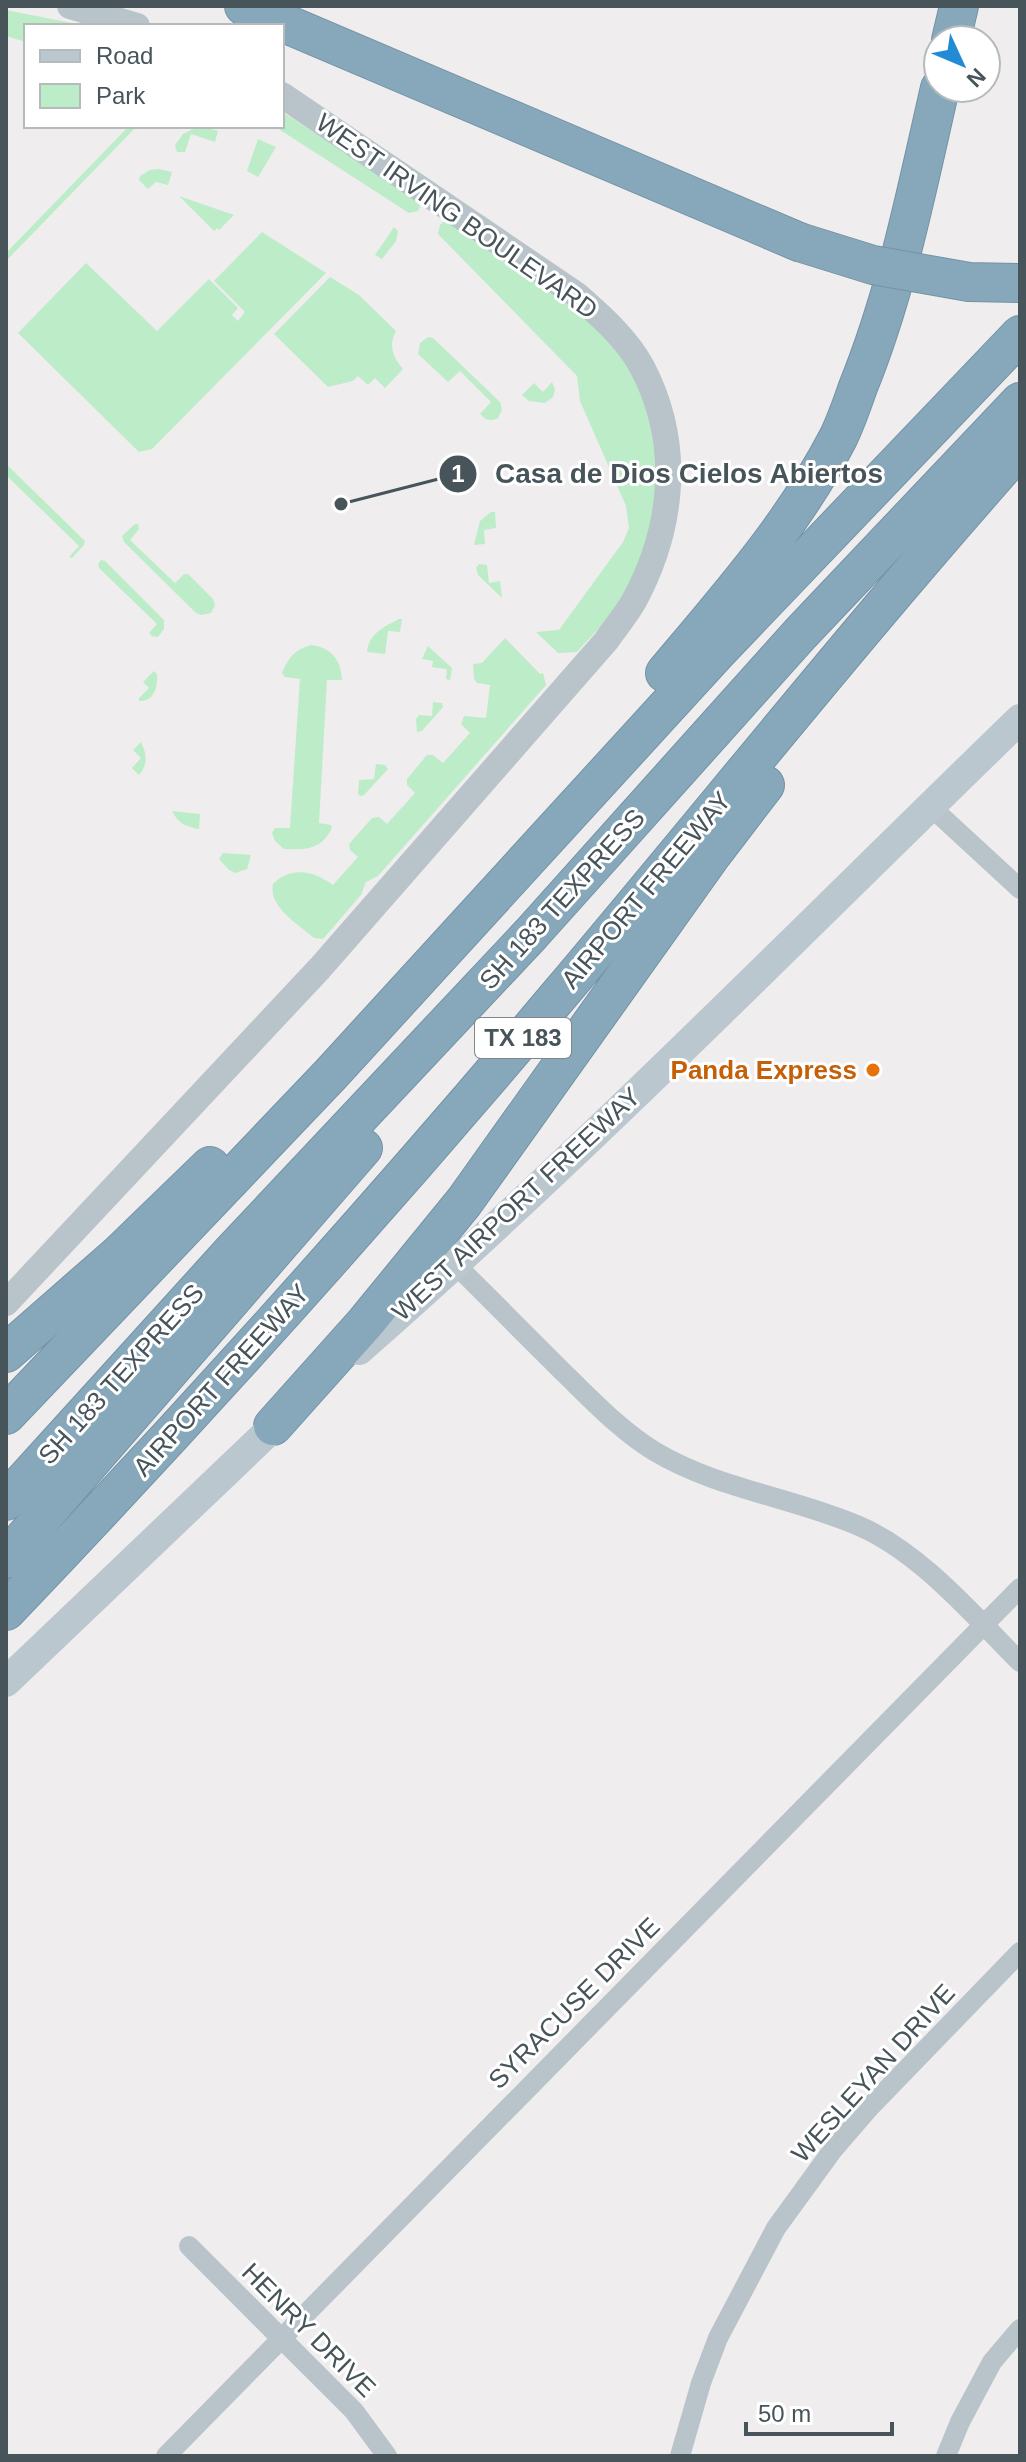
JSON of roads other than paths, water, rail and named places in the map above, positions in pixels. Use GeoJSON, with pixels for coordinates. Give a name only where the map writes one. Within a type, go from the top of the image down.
{"type":"FeatureCollection","features":[{"type":"Feature","properties":{"kind":"highway"},"geometry":{"type":"LineString","coordinates":[[244,6],[799,242],[873,265],[969,282],[1020,283]]}},
{"type":"Feature","properties":{"kind":"highway"},"geometry":{"type":"LineString","coordinates":[[566,816],[644,698],[749,573],[803,498],[839,436],[870,358],[894,282],[936,104]]}},
{"type":"Feature","properties":{"kind":"highway"},"geometry":{"type":"LineString","coordinates":[[6,1415],[331,1074],[717,652],[1020,335]]}},
{"type":"Feature","properties":{"kind":"highway","name":"SH 183 TEXPRESS"},"geometry":{"type":"LineString","coordinates":[[6,1472],[426,1021],[746,665],[1020,374]]}},
{"type":"Feature","properties":{"kind":"highway","name":"SH 183 TEXPRESS"},"geometry":{"type":"LineString","coordinates":[[6,1501],[189,1297],[557,906],[800,634],[1020,402]]}},
{"type":"Feature","properties":{"kind":"highway","name":"AIRPORT FREEWAY"},"geometry":{"type":"LineString","coordinates":[[6,1611],[181,1426],[412,1167],[905,578],[1020,448]]}},
{"type":"Feature","properties":{"kind":"highway"},"geometry":{"type":"LineString","coordinates":[[273,1426],[366,1322],[464,1202],[713,853],[831,699],[905,578]]}},
{"type":"Feature","properties":{"kind":"highway"},"geometry":{"type":"LineString","coordinates":[[6,1559],[475,1019],[557,906]]}},
{"type":"Feature","properties":{"kind":"highway"},"geometry":{"type":"LineString","coordinates":[[6,1353],[118,1255],[246,1133],[331,1074]]}},
{"type":"Feature","properties":{"kind":"main road","name":"WEST AIRPORT FREEWAY"},"geometry":{"type":"LineString","coordinates":[[6,1682],[273,1426],[456,1265],[1020,719]]}},
{"type":"Feature","properties":{"kind":"street"},"geometry":{"type":"LineString","coordinates":[[70,6],[130,24]]}},
{"type":"Feature","properties":{"kind":"street","name":"WEST IRVING BOULEVARD"},"geometry":{"type":"LineString","coordinates":[[6,1303],[320,968],[606,641],[639,589],[654,552],[666,507],[670,467],[650,386],[629,348],[612,327],[577,295],[284,96]]}},
{"type":"Feature","properties":{"kind":"street"},"geometry":{"type":"LineString","coordinates":[[930,806],[1020,889]]}},
{"type":"Feature","properties":{"kind":"street"},"geometry":{"type":"LineString","coordinates":[[456,1265],[583,1391],[652,1450],[682,1466],[837,1518],[879,1536],[934,1578],[1020,1662]]}},
{"type":"Feature","properties":{"kind":"street","name":"SYRACUSE DRIVE"},"geometry":{"type":"LineString","coordinates":[[166,2456],[1020,1588]]}},
{"type":"Feature","properties":{"kind":"street","name":"WESLEYAN DRIVE"},"geometry":{"type":"LineString","coordinates":[[680,2456],[718,2338],[776,2228],[832,2151],[869,2108],[1020,1952]]}},
{"type":"Feature","properties":{"kind":"street","name":"HENRY DRIVE"},"geometry":{"type":"LineString","coordinates":[[189,2246],[354,2411],[387,2456]]}},
{"type":"Feature","properties":{"kind":"street"},"geometry":{"type":"LineString","coordinates":[[946,2456],[992,2362],[1020,2329]]}},
{"type":"Feature","properties":{"kind":"place","name":"Casa de Dios Cielos Abiertos"},"geometry":{"type":"Point","coordinates":[341,504]}},
{"type":"Feature","properties":{"kind":"place","name":"Panda Express"},"geometry":{"type":"Point","coordinates":[873,1070]}}]}
